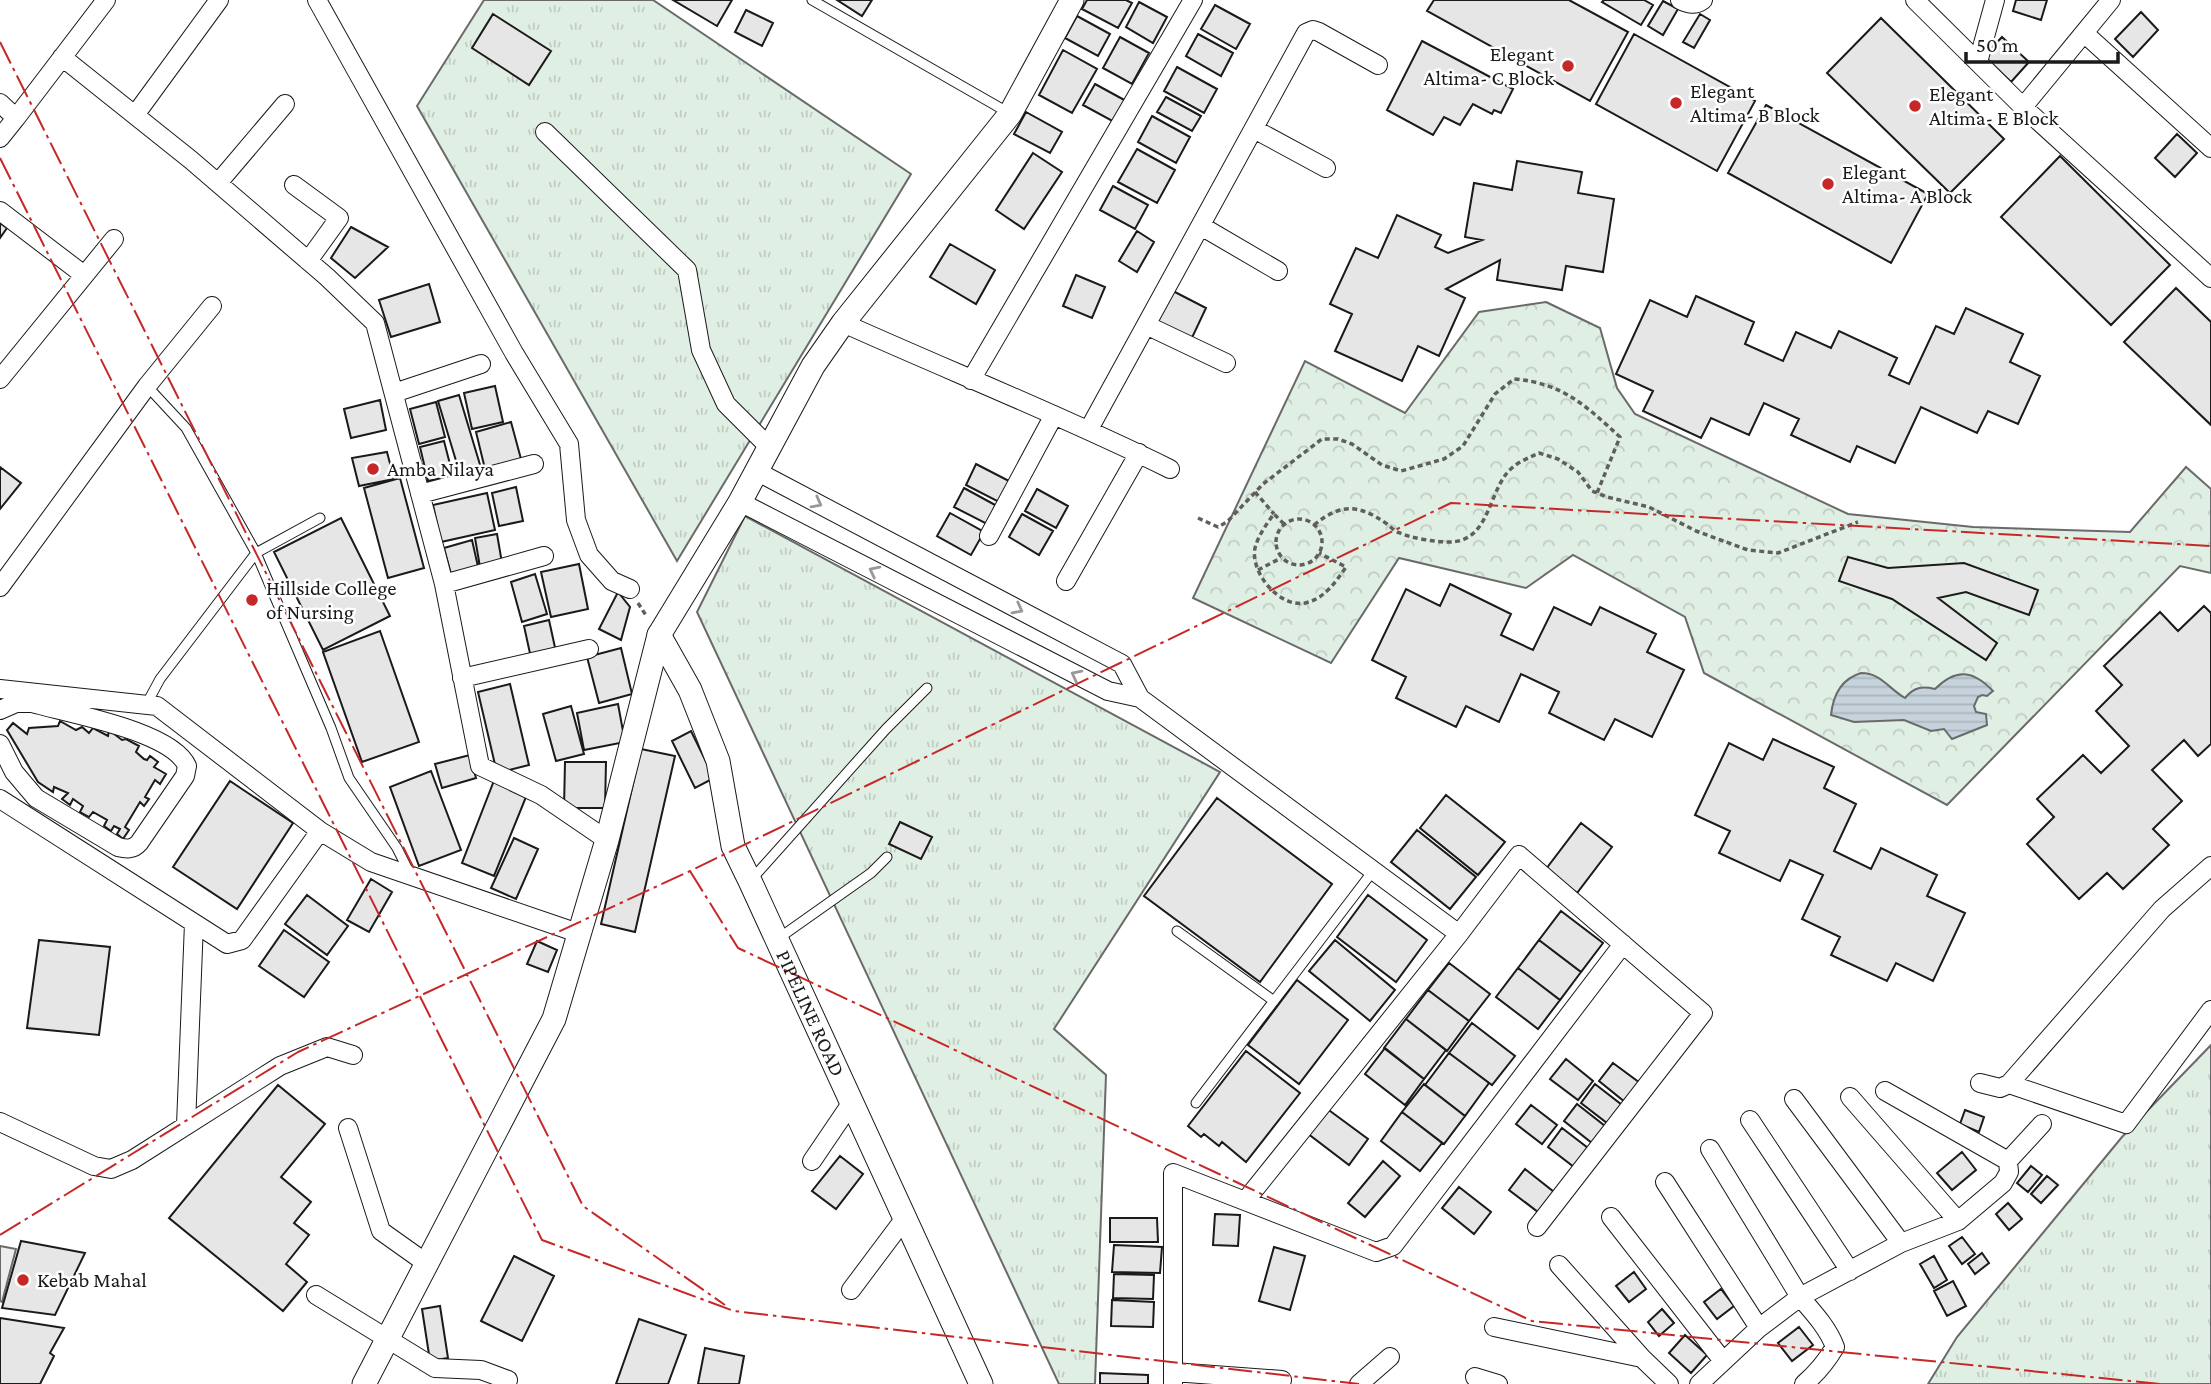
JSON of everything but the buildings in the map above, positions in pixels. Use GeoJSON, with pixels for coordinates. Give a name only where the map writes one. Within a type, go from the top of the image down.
{"type":"FeatureCollection","features":[{"type":"Feature","properties":{"kind":"street"},"geometry":{"type":"LineString","coordinates":[[0,138],[106,0]]}},
{"type":"Feature","properties":{"kind":"street"},"geometry":{"type":"LineString","coordinates":[[135,115],[219,0]]}},
{"type":"Feature","properties":{"kind":"street"},"geometry":{"type":"LineString","coordinates":[[317,0],[514,353],[569,444],[576,520],[589,555],[612,580],[630,589]]}},
{"type":"Feature","properties":{"kind":"street"},"geometry":{"type":"LineString","coordinates":[[363,1384],[554,1019],[607,840],[659,635],[740,502],[813,366],[843,323],[1010,114],[1072,0]]}},
{"type":"Feature","properties":{"kind":"street"},"geometry":{"type":"LineString","coordinates":[[971,380],[1193,0]]}},
{"type":"Feature","properties":{"kind":"street"},"geometry":{"type":"LineString","coordinates":[[1680,0],[1698,4],[1703,0]]}},
{"type":"Feature","properties":{"kind":"street"},"geometry":{"type":"LineString","coordinates":[[1915,0],[2023,107],[2211,278]]}},
{"type":"Feature","properties":{"kind":"street"},"geometry":{"type":"LineString","coordinates":[[1978,62],[1995,0]]}},
{"type":"Feature","properties":{"kind":"street"},"geometry":{"type":"LineString","coordinates":[[2023,107],[2111,0]]}},
{"type":"Feature","properties":{"kind":"street"},"geometry":{"type":"LineString","coordinates":[[1089,429],[1307,33],[1313,30],[1319,32],[1378,65]]}},
{"type":"Feature","properties":{"kind":"street"},"geometry":{"type":"LineString","coordinates":[[2084,33],[2211,148]]}},
{"type":"Feature","properties":{"kind":"street"},"geometry":{"type":"LineString","coordinates":[[62,57],[218,183],[375,323],[444,584],[480,766],[541,795],[607,840]]}},
{"type":"Feature","properties":{"kind":"street"},"geometry":{"type":"LineString","coordinates":[[0,103],[16,118]]}},
{"type":"Feature","properties":{"kind":"street"},"geometry":{"type":"LineString","coordinates":[[218,183],[285,104]]}},
{"type":"Feature","properties":{"kind":"street"},"geometry":{"type":"LineString","coordinates":[[1254,129],[1326,168]]}},
{"type":"Feature","properties":{"kind":"street"},"geometry":{"type":"LineString","coordinates":[[545,132],[687,270],[701,349],[726,404],[769,447]]}},
{"type":"Feature","properties":{"kind":"street"},"geometry":{"type":"LineString","coordinates":[[294,185],[340,218],[308,261]]}},
{"type":"Feature","properties":{"kind":"street"},"geometry":{"type":"LineString","coordinates":[[0,211],[84,275]]}},
{"type":"Feature","properties":{"kind":"street"},"geometry":{"type":"LineString","coordinates":[[1201,226],[1278,271]]}},
{"type":"Feature","properties":{"kind":"street"},"geometry":{"type":"LineString","coordinates":[[0,379],[114,239]]}},
{"type":"Feature","properties":{"kind":"street"},"geometry":{"type":"LineString","coordinates":[[0,587],[147,386],[212,306]]}},
{"type":"Feature","properties":{"kind":"street"},"geometry":{"type":"LineString","coordinates":[[843,323],[1089,429],[1170,469]]}},
{"type":"Feature","properties":{"kind":"street"},"geometry":{"type":"LineString","coordinates":[[1146,325],[1226,363]]}},
{"type":"Feature","properties":{"kind":"street"},"geometry":{"type":"LineString","coordinates":[[394,393],[481,364]]}},
{"type":"Feature","properties":{"kind":"street"},"geometry":{"type":"LineString","coordinates":[[989,536],[1054,415]]}},
{"type":"Feature","properties":{"kind":"street"},"geometry":{"type":"LineString","coordinates":[[1066,581],[1139,453]]}},
{"type":"Feature","properties":{"kind":"street"},"geometry":{"type":"LineString","coordinates":[[420,494],[534,464]]}},
{"type":"Feature","properties":{"kind":"street"},"geometry":{"type":"LineString","coordinates":[[756,471],[1122,664],[1140,698]]}},
{"type":"Feature","properties":{"kind":"street"},"geometry":{"type":"LineString","coordinates":[[740,502],[1108,691],[1140,698],[1459,934]]}},
{"type":"Feature","properties":{"kind":"street"},"geometry":{"type":"LineString","coordinates":[[444,584],[544,556]]}},
{"type":"Feature","properties":{"kind":"street","name":"PIPELINE ROAD"},"geometry":{"type":"LineString","coordinates":[[659,635],[690,690],[718,761],[733,846],[981,1384]]}},
{"type":"Feature","properties":{"kind":"street"},"geometry":{"type":"LineString","coordinates":[[462,678],[590,649]]}},
{"type":"Feature","properties":{"kind":"street"},"geometry":{"type":"LineString","coordinates":[[0,688],[152,705],[320,831],[371,863],[578,933]]}},
{"type":"Feature","properties":{"kind":"street"},"geometry":{"type":"LineString","coordinates":[[0,710],[16,703],[32,703],[148,734],[181,757],[187,766],[185,776],[139,844],[131,849],[118,847],[36,798],[2,756]]}},
{"type":"Feature","properties":{"kind":"street"},"geometry":{"type":"LineString","coordinates":[[148,734],[152,705]]}},
{"type":"Feature","properties":{"kind":"street"},"geometry":{"type":"LineString","coordinates":[[0,799],[226,944],[242,940],[320,831]]}},
{"type":"Feature","properties":{"kind":"street"},"geometry":{"type":"LineString","coordinates":[[1246,1200],[1519,855],[1703,1013],[1536,1227]]}},
{"type":"Feature","properties":{"kind":"street"},"geometry":{"type":"LineString","coordinates":[[1980,1083],[2000,1088],[2008,1084],[2162,909],[2211,866]]}},
{"type":"Feature","properties":{"kind":"street"},"geometry":{"type":"LineString","coordinates":[[186,1125],[194,923]]}},
{"type":"Feature","properties":{"kind":"street"},"geometry":{"type":"LineString","coordinates":[[1282,1380],[1172,1378],[1173,1173],[1376,1252],[1393,1246],[1623,944]]}},
{"type":"Feature","properties":{"kind":"street"},"geometry":{"type":"LineString","coordinates":[[2008,1084],[2126,1124],[2211,1010]]}},
{"type":"Feature","properties":{"kind":"street"},"geometry":{"type":"LineString","coordinates":[[0,1122],[94,1166],[111,1169],[132,1160],[280,1066],[327,1047],[354,1055]]}},
{"type":"Feature","properties":{"kind":"street"},"geometry":{"type":"LineString","coordinates":[[1885,1091],[2008,1161]]}},
{"type":"Feature","properties":{"kind":"street"},"geometry":{"type":"LineString","coordinates":[[1850,1097],[1958,1221]]}},
{"type":"Feature","properties":{"kind":"street"},"geometry":{"type":"LineString","coordinates":[[1794,1099],[1902,1243]]}},
{"type":"Feature","properties":{"kind":"street"},"geometry":{"type":"LineString","coordinates":[[812,1161],[852,1102]]}},
{"type":"Feature","properties":{"kind":"street"},"geometry":{"type":"LineString","coordinates":[[1750,1120],[1850,1271]]}},
{"type":"Feature","properties":{"kind":"street"},"geometry":{"type":"LineString","coordinates":[[1699,1384],[1759,1328],[1800,1297],[1902,1243],[1958,1221],[2003,1183],[2009,1172],[2008,1161],[2042,1124]]}},
{"type":"Feature","properties":{"kind":"street"},"geometry":{"type":"LineString","coordinates":[[348,1128],[381,1231],[426,1263]]}},
{"type":"Feature","properties":{"kind":"street"},"geometry":{"type":"LineString","coordinates":[[1710,1149],[1800,1297],[1818,1317],[1835,1347],[1819,1371],[1804,1384]]}},
{"type":"Feature","properties":{"kind":"street"},"geometry":{"type":"LineString","coordinates":[[1665,1182],[1759,1328]]}},
{"type":"Feature","properties":{"kind":"street"},"geometry":{"type":"LineString","coordinates":[[1611,1217],[1723,1361]]}},
{"type":"Feature","properties":{"kind":"street"},"geometry":{"type":"LineString","coordinates":[[851,1290],[905,1218]]}},
{"type":"Feature","properties":{"kind":"street"},"geometry":{"type":"LineString","coordinates":[[1559,1265],[1642,1358],[1669,1384]]}},
{"type":"Feature","properties":{"kind":"street"},"geometry":{"type":"LineString","coordinates":[[316,1295],[435,1368],[481,1370],[510,1383]]}},
{"type":"Feature","properties":{"kind":"street"},"geometry":{"type":"LineString","coordinates":[[1494,1327],[1642,1358]]}},
{"type":"Feature","properties":{"kind":"street"},"geometry":{"type":"LineString","coordinates":[[1359,1384],[1390,1357]]}},
{"type":"Feature","properties":{"kind":"street"},"geometry":{"type":"LineString","coordinates":[[1475,1377],[1498,1384]]}},
{"type":"Feature","properties":{"kind":"lane"},"geometry":{"type":"LineString","coordinates":[[812,0],[1010,114]]}},
{"type":"Feature","properties":{"kind":"lane"},"geometry":{"type":"LineString","coordinates":[[147,386],[187,428],[256,554],[331,728],[349,778],[397,848],[412,877]]}},
{"type":"Feature","properties":{"kind":"lane"},"geometry":{"type":"LineString","coordinates":[[152,705],[160,679],[256,554],[320,518]]}},
{"type":"Feature","properties":{"kind":"lane"},"geometry":{"type":"LineString","coordinates":[[750,881],[886,729],[927,688]]}},
{"type":"Feature","properties":{"kind":"lane"},"geometry":{"type":"LineString","coordinates":[[777,939],[871,873],[887,857]]}},
{"type":"Feature","properties":{"kind":"lane"},"geometry":{"type":"LineString","coordinates":[[1196,1102],[1373,871]]}},
{"type":"Feature","properties":{"kind":"lane"},"geometry":{"type":"LineString","coordinates":[[1177,930],[1273,1001]]}},
{"type":"Feature","properties":{"kind":"path"},"geometry":{"type":"LineString","coordinates":[[1198,518],[1217,527],[1227,522],[1255,492],[1322,439],[1338,439],[1352,444],[1382,465],[1401,471],[1444,459],[1463,446],[1495,394],[1514,379],[1553,386],[1573,396],[1620,437],[1597,493]]}},
{"type":"Feature","properties":{"kind":"path"},"geometry":{"type":"LineString","coordinates":[[1314,524],[1329,513],[1343,508],[1358,509],[1386,523],[1398,533],[1450,542],[1470,536],[1483,523],[1507,473],[1520,462],[1539,453],[1558,459],[1578,472],[1592,491],[1649,507],[1696,531],[1748,551],[1778,553],[1858,522]]}},
{"type":"Feature","properties":{"kind":"path"},"geometry":{"type":"LineString","coordinates":[[1255,492],[1284,524]]}},
{"type":"Feature","properties":{"kind":"path"},"geometry":{"type":"LineString","coordinates":[[1274,514],[1255,549],[1258,570],[1269,587],[1289,602],[1304,603],[1324,594],[1346,567],[1320,553]]}},
{"type":"Feature","properties":{"kind":"path"},"geometry":{"type":"LineString","coordinates":[[1300,519],[1314,524],[1322,538],[1320,553],[1309,564],[1301,566],[1287,563],[1277,552],[1276,537],[1284,524],[1300,519]]}},
{"type":"Feature","properties":{"kind":"path"},"geometry":{"type":"LineString","coordinates":[[1258,570],[1281,558]]}},
{"type":"Feature","properties":{"kind":"path"},"geometry":{"type":"LineString","coordinates":[[630,589],[659,635]]}},
{"type":"Feature","properties":{"kind":"green space"},"geometry":{"type":"Polygon","coordinates":[[[484,0],[653,0],[911,174],[677,561],[417,106],[484,0]]]}},
{"type":"Feature","properties":{"kind":"green space"},"geometry":{"type":"Polygon","coordinates":[[[1546,302],[1600,328],[1617,388],[1635,414],[1848,514],[1973,527],[2130,532],[2186,467],[2211,489],[2211,573],[2180,566],[1947,805],[1704,673],[1685,617],[1573,555],[1526,588],[1399,558],[1331,663],[1193,598],[1305,361],[1405,413],[1479,312],[1546,302]]]}},
{"type":"Feature","properties":{"kind":"green space"},"geometry":{"type":"Polygon","coordinates":[[[745,516],[1220,772],[1054,1029],[1106,1075],[1095,1384],[1059,1384],[697,612],[745,516]]]}},
{"type":"Feature","properties":{"kind":"green space"},"geometry":{"type":"Polygon","coordinates":[[[2211,1045],[2211,1384],[1928,1384],[1957,1337],[2122,1137],[2211,1045]]]}},
{"type":"Feature","properties":{"kind":"shaded area"},"geometry":{"type":"Polygon","coordinates":[[[1861,673],[1874,676],[1905,698],[1919,688],[1935,689],[1957,675],[1971,676],[1993,691],[1987,696],[1978,697],[1974,706],[1976,712],[1986,714],[1987,725],[1952,739],[1944,729],[1931,731],[1904,720],[1854,722],[1831,715],[1839,689],[1848,679],[1861,673]]]}},
{"type":"Feature","properties":{"kind":"shaded area"},"geometry":{"type":"Polygon","coordinates":[[[0,1246],[16,1249],[2,1302],[0,1301],[0,1246]]]}},
{"type":"Feature","properties":{"kind":"power"},"geometry":{"type":"LineString","coordinates":[[0,42],[583,1206],[725,1305]]}},
{"type":"Feature","properties":{"kind":"power"},"geometry":{"type":"LineString","coordinates":[[0,158],[542,1240],[734,1311],[1359,1384]]}},
{"type":"Feature","properties":{"kind":"power"},"geometry":{"type":"LineString","coordinates":[[0,1235],[298,1052],[690,871],[1451,503],[2211,546]]}},
{"type":"Feature","properties":{"kind":"power"},"geometry":{"type":"LineString","coordinates":[[690,871],[738,948],[1532,1321],[2160,1384]]}},
{"type":"Feature","properties":{"kind":"place","name":"Elegant Altima- C Block"},"geometry":{"type":"Point","coordinates":[1568,66]}},
{"type":"Feature","properties":{"kind":"place","name":"Elegant Altima- B Block"},"geometry":{"type":"Point","coordinates":[1676,103]}},
{"type":"Feature","properties":{"kind":"place","name":"Elegant Altima- E Block"},"geometry":{"type":"Point","coordinates":[1915,106]}},
{"type":"Feature","properties":{"kind":"place","name":"Elegant Altima- A Block"},"geometry":{"type":"Point","coordinates":[1828,184]}},
{"type":"Feature","properties":{"kind":"place","name":"Amba Nilaya"},"geometry":{"type":"Point","coordinates":[373,469]}},
{"type":"Feature","properties":{"kind":"place","name":"Hillside College of Nursing"},"geometry":{"type":"Point","coordinates":[252,600]}},
{"type":"Feature","properties":{"kind":"place","name":"Kebab Mahal"},"geometry":{"type":"Point","coordinates":[23,1280]}}]}
